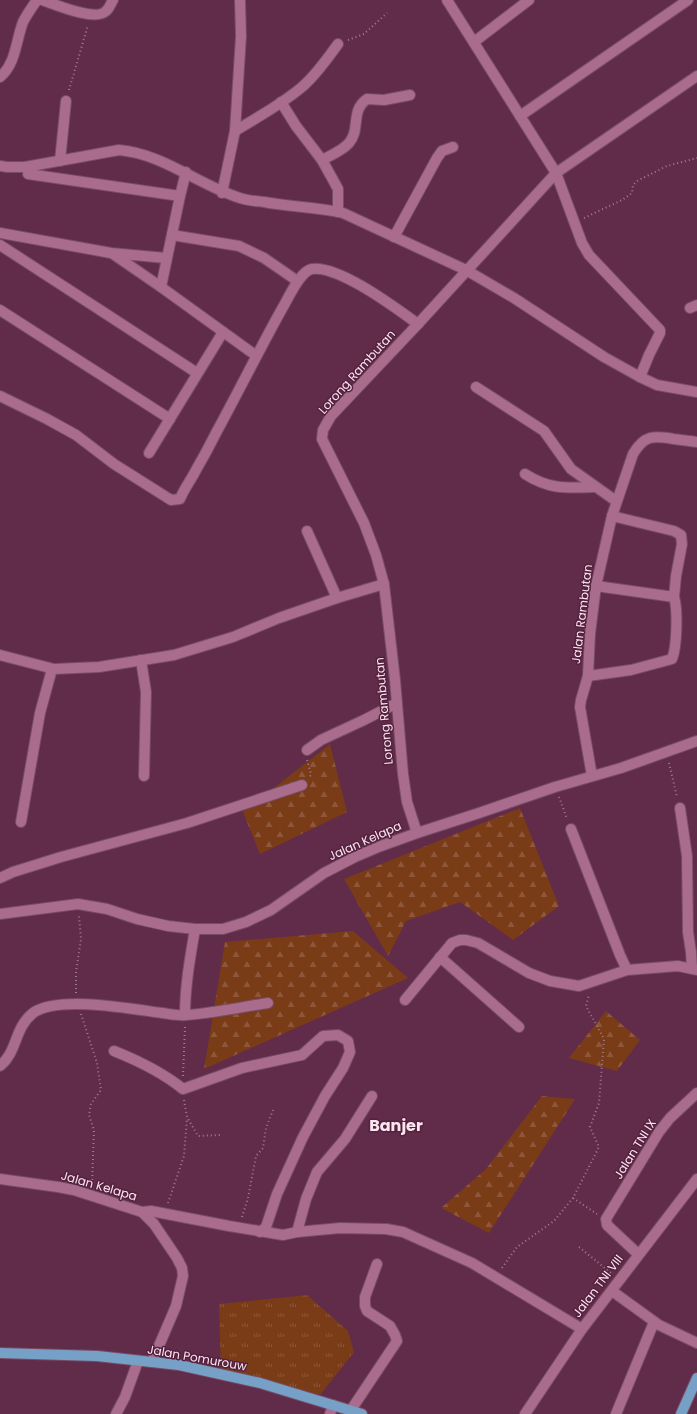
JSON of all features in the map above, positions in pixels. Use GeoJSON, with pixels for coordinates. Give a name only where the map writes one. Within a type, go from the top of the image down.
{"type":"FeatureCollection","features":[{"type":"Feature","properties":{"kind":"main road","name":"Jalan Pomurouw"},"geometry":{"type":"LineString","coordinates":[[0,1353],[96,1356],[179,1365],[260,1383],[331,1410],[351,1410],[362,1414]]}},
{"type":"Feature","properties":{"kind":"main road"},"geometry":{"type":"LineString","coordinates":[[682,1414],[697,1378]]}},
{"type":"Feature","properties":{"kind":"street"},"geometry":{"type":"LineString","coordinates":[[0,77],[6,72],[12,61],[24,21],[37,0]]}},
{"type":"Feature","properties":{"kind":"street"},"geometry":{"type":"LineString","coordinates":[[42,0],[91,15],[98,15],[106,12],[113,0]]}},
{"type":"Feature","properties":{"kind":"street"},"geometry":{"type":"LineString","coordinates":[[222,192],[235,131],[241,36],[240,0]]}},
{"type":"Feature","properties":{"kind":"street"},"geometry":{"type":"LineString","coordinates":[[447,0],[556,172],[574,223],[582,243],[589,255],[660,331],[640,377]]}},
{"type":"Feature","properties":{"kind":"street"},"geometry":{"type":"LineString","coordinates":[[474,42],[529,0]]}},
{"type":"Feature","properties":{"kind":"street"},"geometry":{"type":"LineString","coordinates":[[520,116],[688,0]]}},
{"type":"Feature","properties":{"kind":"street"},"geometry":{"type":"LineString","coordinates":[[235,131],[281,102],[303,86],[338,44]]}},
{"type":"Feature","properties":{"kind":"street","name":"Lorong Rambutan"},"geometry":{"type":"LineString","coordinates":[[417,833],[407,802],[403,774],[384,584],[376,555],[364,523],[322,439],[323,430],[331,416],[418,324],[556,172],[697,76]]}},
{"type":"Feature","properties":{"kind":"street"},"geometry":{"type":"LineString","coordinates":[[322,160],[348,144],[355,130],[358,110],[361,103],[367,99],[384,100],[410,95]]}},
{"type":"Feature","properties":{"kind":"street"},"geometry":{"type":"LineString","coordinates":[[60,161],[66,101]]}},
{"type":"Feature","properties":{"kind":"street"},"geometry":{"type":"LineString","coordinates":[[281,102],[296,126],[322,160],[338,189],[338,212]]}},
{"type":"Feature","properties":{"kind":"street"},"geometry":{"type":"LineString","coordinates":[[394,237],[440,154],[442,151],[453,147]]}},
{"type":"Feature","properties":{"kind":"street"},"geometry":{"type":"LineString","coordinates":[[0,166],[25,167],[118,150],[148,156],[186,172],[222,192],[243,199],[338,212],[357,219],[466,270],[514,298],[604,357],[640,377],[657,385],[697,392]]}},
{"type":"Feature","properties":{"kind":"street"},"geometry":{"type":"LineString","coordinates":[[161,287],[166,258],[186,172]]}},
{"type":"Feature","properties":{"kind":"street"},"geometry":{"type":"LineString","coordinates":[[28,174],[180,196]]}},
{"type":"Feature","properties":{"kind":"street"},"geometry":{"type":"LineString","coordinates":[[0,233],[111,253],[166,258]]}},
{"type":"Feature","properties":{"kind":"street"},"geometry":{"type":"LineString","coordinates":[[172,235],[239,246],[264,258],[293,278]]}},
{"type":"Feature","properties":{"kind":"street"},"geometry":{"type":"LineString","coordinates":[[0,245],[198,373]]}},
{"type":"Feature","properties":{"kind":"street"},"geometry":{"type":"LineString","coordinates":[[111,253],[251,352]]}},
{"type":"Feature","properties":{"kind":"street"},"geometry":{"type":"LineString","coordinates":[[0,396],[76,435],[114,464],[171,500],[180,499],[248,374],[260,347],[297,282],[305,273],[312,269],[338,275],[385,300],[418,324]]}},
{"type":"Feature","properties":{"kind":"street"},"geometry":{"type":"LineString","coordinates":[[0,310],[170,419]]}},
{"type":"Feature","properties":{"kind":"street"},"geometry":{"type":"LineString","coordinates":[[149,453],[223,332]]}},
{"type":"Feature","properties":{"kind":"street"},"geometry":{"type":"LineString","coordinates":[[476,387],[544,430],[571,469],[616,501]]}},
{"type":"Feature","properties":{"kind":"street","name":"Jalan Rambutan"},"geometry":{"type":"LineString","coordinates":[[592,776],[580,708],[588,676],[590,634],[596,586],[616,501],[633,454],[639,444],[646,439],[660,437],[697,442]]}},
{"type":"Feature","properties":{"kind":"street"},"geometry":{"type":"LineString","coordinates":[[525,474],[538,482],[564,489],[595,487]]}},
{"type":"Feature","properties":{"kind":"street"},"geometry":{"type":"LineString","coordinates":[[588,676],[631,670],[672,659],[675,649],[676,631],[674,596],[682,544],[681,536],[674,532],[612,516]]}},
{"type":"Feature","properties":{"kind":"street"},"geometry":{"type":"LineString","coordinates":[[306,531],[337,598]]}},
{"type":"Feature","properties":{"kind":"street"},"geometry":{"type":"LineString","coordinates":[[0,655],[52,668],[99,667],[174,655],[233,637],[279,618],[384,584]]}},
{"type":"Feature","properties":{"kind":"street"},"geometry":{"type":"LineString","coordinates":[[596,586],[674,596]]}},
{"type":"Feature","properties":{"kind":"street"},"geometry":{"type":"LineString","coordinates":[[141,660],[146,692],[144,776]]}},
{"type":"Feature","properties":{"kind":"street"},"geometry":{"type":"LineString","coordinates":[[21,822],[40,713],[52,668]]}},
{"type":"Feature","properties":{"kind":"street"},"geometry":{"type":"LineString","coordinates":[[307,750],[321,740],[397,703]]}},
{"type":"Feature","properties":{"kind":"street","name":"Jalan Kelapa"},"geometry":{"type":"LineString","coordinates":[[0,914],[78,904],[107,909],[137,919],[168,926],[195,929],[223,929],[246,922],[271,910],[324,873],[355,857],[417,833],[697,741]]}},
{"type":"Feature","properties":{"kind":"street"},"geometry":{"type":"LineString","coordinates":[[0,878],[13,872],[61,857],[187,823],[302,785]]}},
{"type":"Feature","properties":{"kind":"street"},"geometry":{"type":"LineString","coordinates":[[405,1000],[452,943],[460,940],[478,943],[529,973],[550,981],[579,986],[628,970],[678,966],[694,969],[694,951],[688,932],[687,856],[680,808]]}},
{"type":"Feature","properties":{"kind":"street"},"geometry":{"type":"LineString","coordinates":[[571,829],[620,955],[628,970]]}},
{"type":"Feature","properties":{"kind":"street"},"geometry":{"type":"LineString","coordinates":[[185,1015],[185,996],[188,970],[195,929]]}},
{"type":"Feature","properties":{"kind":"street"},"geometry":{"type":"LineString","coordinates":[[440,958],[519,1027]]}},
{"type":"Feature","properties":{"kind":"street"},"geometry":{"type":"LineString","coordinates":[[0,1066],[11,1054],[19,1030],[25,1021],[34,1012],[56,1006],[77,1003],[185,1015],[268,1003]]}},
{"type":"Feature","properties":{"kind":"street"},"geometry":{"type":"LineString","coordinates":[[114,1051],[157,1070],[170,1078],[183,1089],[242,1068],[302,1055],[323,1036],[338,1035],[348,1041],[350,1052],[343,1068],[325,1096],[303,1137],[277,1194],[266,1227],[260,1232]]}},
{"type":"Feature","properties":{"kind":"street","name":"Jalan TNI IX"},"geometry":{"type":"LineString","coordinates":[[606,1222],[659,1132],[670,1118],[697,1093]]}},
{"type":"Feature","properties":{"kind":"street"},"geometry":{"type":"LineString","coordinates":[[297,1232],[306,1199],[317,1172],[345,1139],[372,1096]]}},
{"type":"Feature","properties":{"kind":"street","name":"Jalan TNI VIII"},"geometry":{"type":"LineString","coordinates":[[525,1414],[582,1329],[697,1178]]}},
{"type":"Feature","properties":{"kind":"street","name":"Jalan Kelapa"},"geometry":{"type":"LineString","coordinates":[[0,1179],[58,1187],[92,1196],[142,1212],[154,1224],[177,1258],[182,1268],[183,1276],[176,1306],[152,1362]]}},
{"type":"Feature","properties":{"kind":"street"},"geometry":{"type":"LineString","coordinates":[[142,1212],[151,1211],[283,1235],[297,1232],[340,1228],[386,1229],[403,1232],[472,1263],[496,1276],[582,1329]]}},
{"type":"Feature","properties":{"kind":"street"},"geometry":{"type":"LineString","coordinates":[[606,1222],[638,1254]]}},
{"type":"Feature","properties":{"kind":"street"},"geometry":{"type":"LineString","coordinates":[[351,1410],[397,1341],[390,1326],[368,1311],[365,1306],[365,1297],[377,1264]]}},
{"type":"Feature","properties":{"kind":"street"},"geometry":{"type":"LineString","coordinates":[[612,1291],[654,1322],[697,1343]]}},
{"type":"Feature","properties":{"kind":"street"},"geometry":{"type":"LineString","coordinates":[[616,1414],[654,1322]]}},
{"type":"Feature","properties":{"kind":"street"},"geometry":{"type":"LineString","coordinates":[[116,1414],[125,1397],[138,1361]]}},
{"type":"Feature","properties":{"kind":"path"},"geometry":{"type":"LineString","coordinates":[[338,44],[364,34],[387,13]]}},
{"type":"Feature","properties":{"kind":"path"},"geometry":{"type":"LineString","coordinates":[[66,101],[91,15]]}},
{"type":"Feature","properties":{"kind":"path"},"geometry":{"type":"LineString","coordinates":[[574,223],[632,194],[633,185],[667,166],[697,158]]}},
{"type":"Feature","properties":{"kind":"path"},"geometry":{"type":"LineString","coordinates":[[302,785],[307,782],[311,774],[306,756],[307,750]]}},
{"type":"Feature","properties":{"kind":"path"},"geometry":{"type":"LineString","coordinates":[[666,752],[680,808]]}},
{"type":"Feature","properties":{"kind":"path"},"geometry":{"type":"LineString","coordinates":[[555,787],[571,829]]}},
{"type":"Feature","properties":{"kind":"path"},"geometry":{"type":"LineString","coordinates":[[78,904],[81,939],[76,972],[77,1003],[97,1063],[101,1090],[90,1104],[89,1115],[94,1130],[92,1196]]}},
{"type":"Feature","properties":{"kind":"path"},"geometry":{"type":"LineString","coordinates":[[496,1276],[517,1248],[554,1221],[573,1198],[600,1147],[590,1127],[599,1103],[604,1039],[586,1006],[593,982]]}},
{"type":"Feature","properties":{"kind":"path"},"geometry":{"type":"LineString","coordinates":[[240,1228],[242,1213],[248,1198],[256,1156],[263,1148],[266,1128],[273,1110]]}},
{"type":"Feature","properties":{"kind":"path"},"geometry":{"type":"LineString","coordinates":[[164,1214],[184,1156],[187,1117]]}},
{"type":"Feature","properties":{"kind":"path"},"geometry":{"type":"LineString","coordinates":[[573,1198],[606,1222]]}},
{"type":"Feature","properties":{"kind":"path"},"geometry":{"type":"LineString","coordinates":[[579,1247],[619,1280]]}},
{"type":"Feature","properties":{"kind":"green space"},"geometry":{"type":"Polygon","coordinates":[[[330,744],[347,812],[260,854],[243,812],[330,744]]]}},
{"type":"Feature","properties":{"kind":"green space"},"geometry":{"type":"Polygon","coordinates":[[[520,808],[559,906],[513,940],[460,902],[406,921],[388,956],[344,879],[520,808]]]}},
{"type":"Feature","properties":{"kind":"green space"},"geometry":{"type":"Polygon","coordinates":[[[353,931],[408,978],[204,1069],[225,942],[353,931]]]}},
{"type":"Feature","properties":{"kind":"green space"},"geometry":{"type":"Polygon","coordinates":[[[606,1011],[640,1040],[617,1071],[569,1058],[606,1011]]]}},
{"type":"Feature","properties":{"kind":"green space"},"geometry":{"type":"Polygon","coordinates":[[[542,1096],[575,1099],[489,1233],[441,1208],[486,1169],[542,1096]]]}},
{"type":"Feature","properties":{"kind":"green space"},"geometry":{"type":"Polygon","coordinates":[[[307,1295],[348,1331],[354,1352],[320,1395],[221,1374],[219,1304],[307,1295]]]}},
{"type":"Feature","properties":{"kind":"district","name":"Banjer"},"geometry":{"type":"Point","coordinates":[396,1125]}}]}
